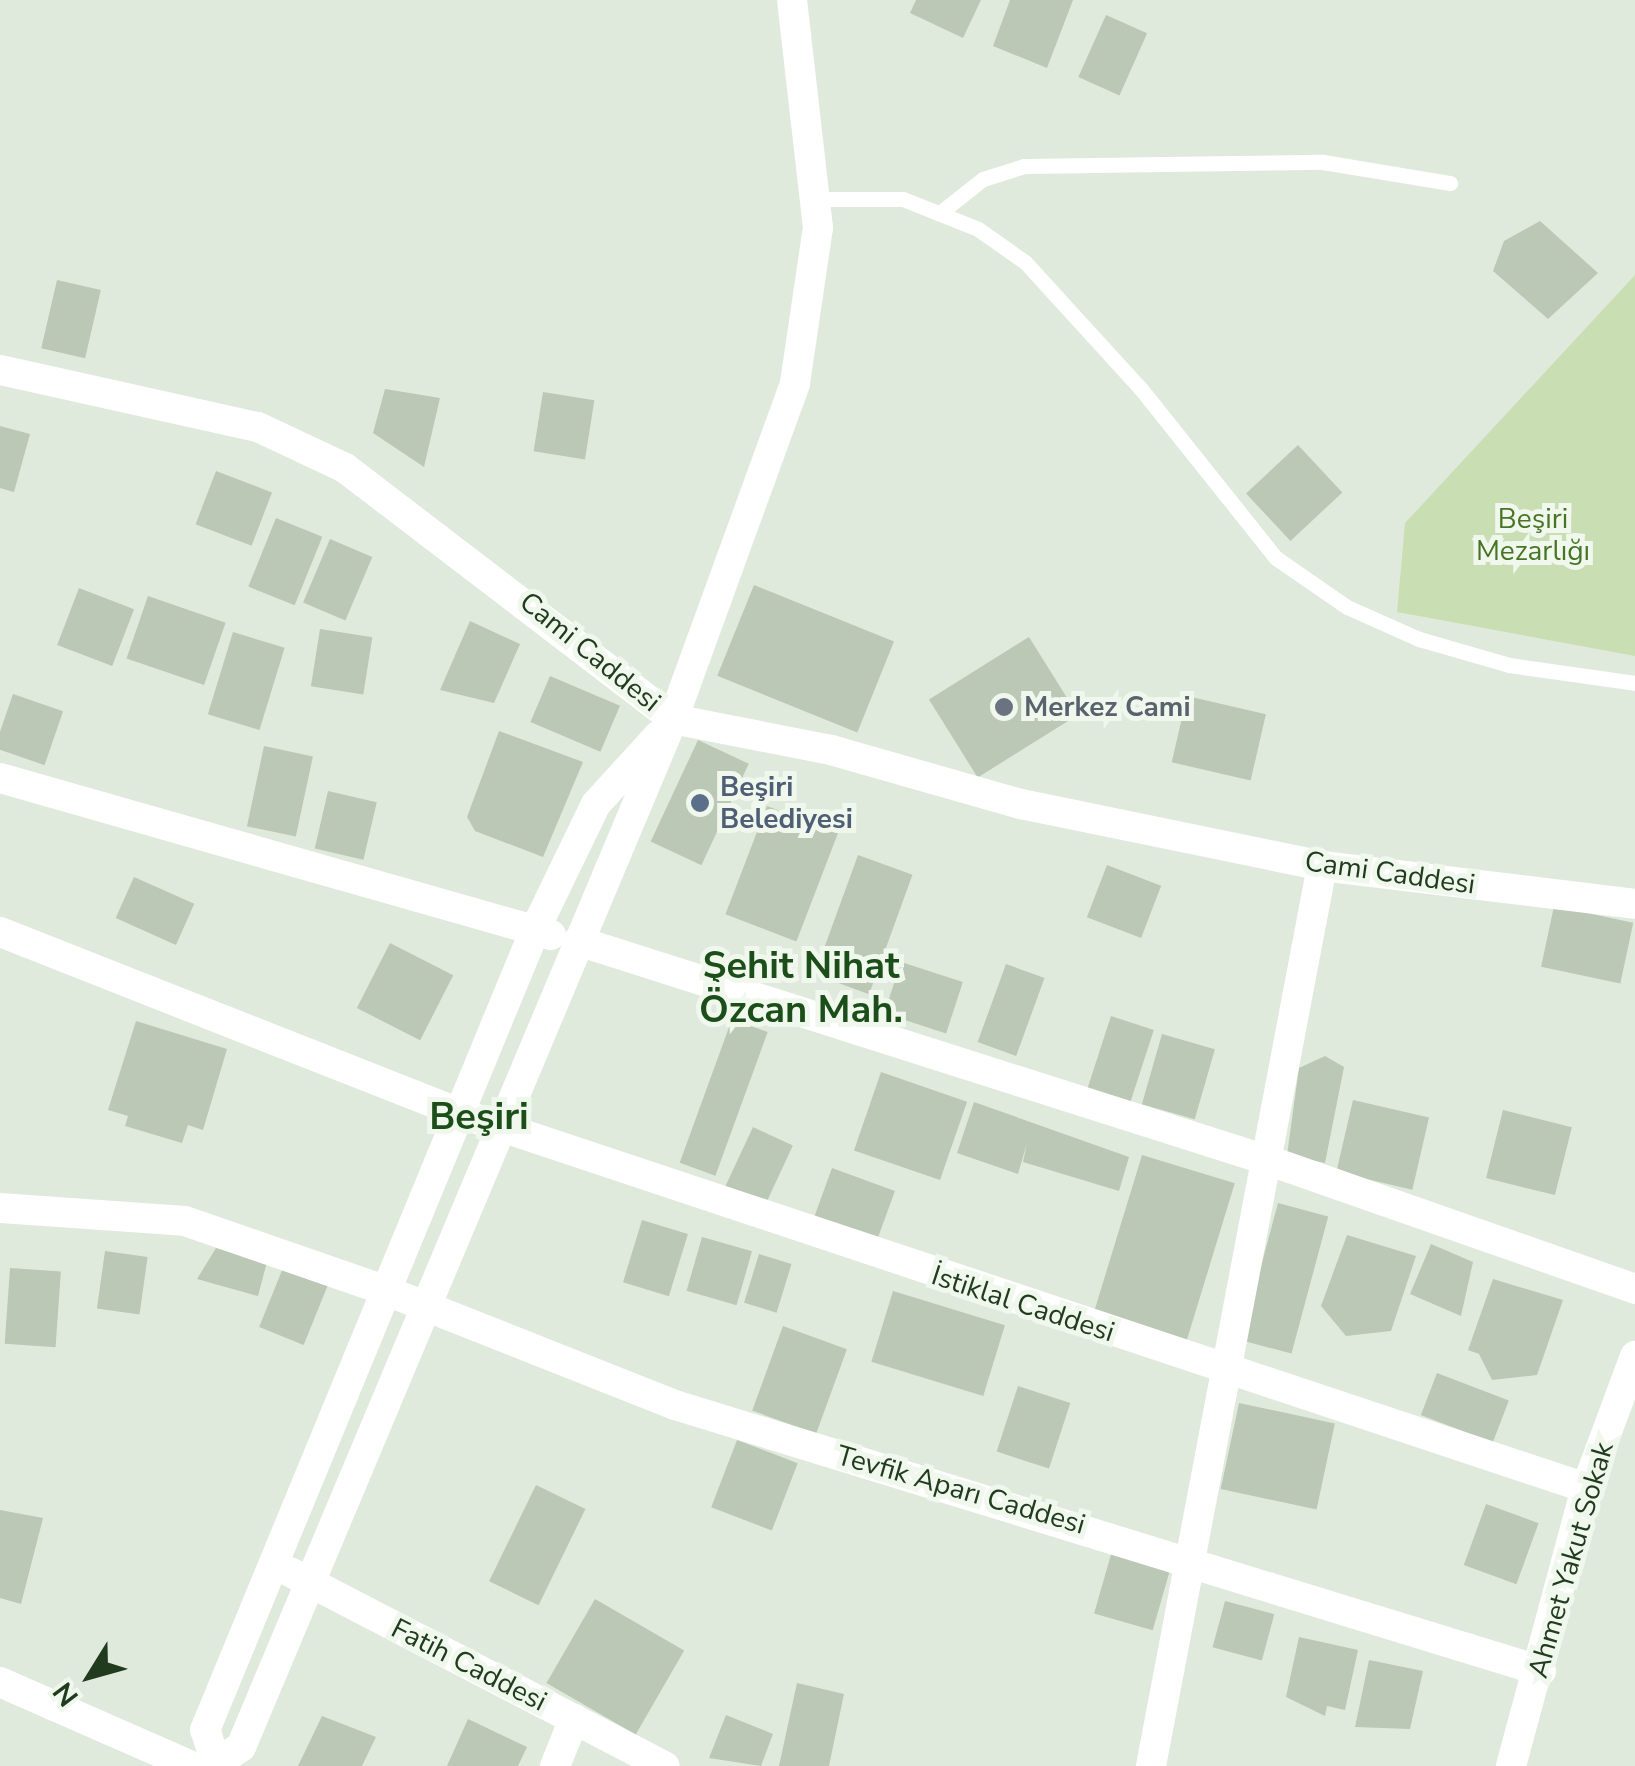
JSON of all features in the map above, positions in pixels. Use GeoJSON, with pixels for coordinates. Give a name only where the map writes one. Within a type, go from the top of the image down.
{"type":"FeatureCollection","features":[{"type":"Feature","properties":{"kind":"street"},"geometry":{"type":"LineString","coordinates":[[209,1765],[241,1747],[674,719],[795,382],[818,228],[792,0]]}},
{"type":"Feature","properties":{"kind":"street","name":"Cami Caddesi"},"geometry":{"type":"LineString","coordinates":[[0,370],[258,427],[345,468],[674,719],[830,750],[1021,804],[1322,866],[1635,904]]}},
{"type":"Feature","properties":{"kind":"street"},"geometry":{"type":"LineString","coordinates":[[209,1765],[206,1730],[534,932],[596,804],[674,719]]}},
{"type":"Feature","properties":{"kind":"street"},"geometry":{"type":"LineString","coordinates":[[0,778],[534,932],[578,941],[1270,1161],[1635,1289]]}},
{"type":"Feature","properties":{"kind":"street"},"geometry":{"type":"LineString","coordinates":[[1151,1766],[1193,1559],[1222,1370],[1270,1161],[1322,866]]}},
{"type":"Feature","properties":{"kind":"street","name":"İstiklal Caddesi"},"geometry":{"type":"LineString","coordinates":[[1,934],[500,1131],[1586,1488]]}},
{"type":"Feature","properties":{"kind":"street","name":"Tevfik Aparı Caddesi"},"geometry":{"type":"LineString","coordinates":[[0,1208],[185,1221],[388,1291],[675,1405],[1193,1559],[1540,1670]]}},
{"type":"Feature","properties":{"kind":"street","name":"Ahmet Yakut Sokak"},"geometry":{"type":"LineString","coordinates":[[1512,1766],[1586,1488],[1635,1356]]}},
{"type":"Feature","properties":{"kind":"street","name":"Fatih Caddesi"},"geometry":{"type":"LineString","coordinates":[[274,1564],[665,1766]]}},
{"type":"Feature","properties":{"kind":"street"},"geometry":{"type":"LineString","coordinates":[[0,1682],[209,1765]]}},
{"type":"Feature","properties":{"kind":"street"},"geometry":{"type":"LineString","coordinates":[[555,1766],[574,1719]]}},
{"type":"Feature","properties":{"kind":"lane"},"geometry":{"type":"LineString","coordinates":[[941,212],[983,178],[1024,166],[1323,162],[1450,183]]}},
{"type":"Feature","properties":{"kind":"lane"},"geometry":{"type":"LineString","coordinates":[[814,198],[903,199],[941,212],[1002,245],[1047,281],[1276,558],[1311,584],[1419,640],[1509,665],[1635,683]]}},
{"type":"Feature","properties":{"kind":"green space","name":"Beşiri Mezarlığı"},"geometry":{"type":"Polygon","coordinates":[[[1635,275],[1635,656],[1397,612],[1405,523],[1635,275]]]}},
{"type":"Feature","properties":{"kind":"building"},"geometry":{"type":"Polygon","coordinates":[[[916,0],[981,0],[963,38],[910,13],[916,0]]]}},
{"type":"Feature","properties":{"kind":"building"},"geometry":{"type":"Polygon","coordinates":[[[1010,0],[1073,0],[1047,68],[993,46],[1010,0]]]}},
{"type":"Feature","properties":{"kind":"building"},"geometry":{"type":"Polygon","coordinates":[[[1106,15],[1147,33],[1119,95],[1078,77],[1106,15]]]}},
{"type":"Feature","properties":{"kind":"building"},"geometry":{"type":"Polygon","coordinates":[[[1540,221],[1598,273],[1548,319],[1493,271],[1504,241],[1540,221]]]}},
{"type":"Feature","properties":{"kind":"building"},"geometry":{"type":"Polygon","coordinates":[[[57,280],[101,290],[85,358],[41,348],[57,280]]]}},
{"type":"Feature","properties":{"kind":"building"},"geometry":{"type":"Polygon","coordinates":[[[385,389],[440,398],[424,467],[373,433],[385,389]]]}},
{"type":"Feature","properties":{"kind":"building"},"geometry":{"type":"Polygon","coordinates":[[[543,392],[594,400],[585,459],[534,451],[543,392]]]}},
{"type":"Feature","properties":{"kind":"building"},"geometry":{"type":"Polygon","coordinates":[[[0,426],[30,434],[14,492],[0,488],[0,426]]]}},
{"type":"Feature","properties":{"kind":"building"},"geometry":{"type":"Polygon","coordinates":[[[1298,445],[1342,493],[1290,541],[1246,493],[1298,445]]]}},
{"type":"Feature","properties":{"kind":"building"},"geometry":{"type":"Polygon","coordinates":[[[216,471],[272,493],[252,546],[196,524],[216,471]]]}},
{"type":"Feature","properties":{"kind":"building"},"geometry":{"type":"Polygon","coordinates":[[[276,518],[322,537],[295,605],[248,587],[276,518]]]}},
{"type":"Feature","properties":{"kind":"building"},"geometry":{"type":"Polygon","coordinates":[[[330,539],[372,557],[345,620],[303,603],[330,539]]]}},
{"type":"Feature","properties":{"kind":"building"},"geometry":{"type":"Polygon","coordinates":[[[754,585],[894,642],[857,732],[717,676],[754,585]]]}},
{"type":"Feature","properties":{"kind":"building"},"geometry":{"type":"Polygon","coordinates":[[[79,588],[134,609],[112,666],[57,645],[79,588]]]}},
{"type":"Feature","properties":{"kind":"building"},"geometry":{"type":"Polygon","coordinates":[[[148,596],[226,623],[204,685],[127,658],[148,596]]]}},
{"type":"Feature","properties":{"kind":"building"},"geometry":{"type":"Polygon","coordinates":[[[470,621],[520,644],[494,703],[440,690],[470,621]]]}},
{"type":"Feature","properties":{"kind":"building"},"geometry":{"type":"Polygon","coordinates":[[[320,629],[372,637],[363,695],[311,686],[320,629]]]}},
{"type":"Feature","properties":{"kind":"building"},"geometry":{"type":"Polygon","coordinates":[[[233,632],[285,648],[259,730],[208,714],[233,632]]]}},
{"type":"Feature","properties":{"kind":"building","name":"Merkez Cami"},"geometry":{"type":"Polygon","coordinates":[[[1029,637],[1078,715],[978,778],[929,700],[1029,637]]]}},
{"type":"Feature","properties":{"kind":"building"},"geometry":{"type":"Polygon","coordinates":[[[550,676],[620,706],[600,752],[530,722],[550,676]]]}},
{"type":"Feature","properties":{"kind":"building"},"geometry":{"type":"Polygon","coordinates":[[[13,694],[63,711],[45,765],[0,750],[0,732],[13,694]]]}},
{"type":"Feature","properties":{"kind":"building"},"geometry":{"type":"Polygon","coordinates":[[[1187,696],[1266,714],[1251,780],[1172,762],[1187,696]]]}},
{"type":"Feature","properties":{"kind":"building"},"geometry":{"type":"Polygon","coordinates":[[[499,731],[583,762],[543,857],[475,831],[467,817],[499,731]]]}},
{"type":"Feature","properties":{"kind":"building","name":"Beşiri Belediyesi"},"geometry":{"type":"Polygon","coordinates":[[[698,740],[749,764],[701,865],[651,842],[698,740]]]}},
{"type":"Feature","properties":{"kind":"building"},"geometry":{"type":"Polygon","coordinates":[[[264,746],[313,756],[296,837],[247,826],[264,746]]]}},
{"type":"Feature","properties":{"kind":"building"},"geometry":{"type":"Polygon","coordinates":[[[328,791],[377,802],[363,860],[315,848],[328,791]]]}},
{"type":"Feature","properties":{"kind":"building"},"geometry":{"type":"Polygon","coordinates":[[[767,806],[838,833],[796,942],[725,914],[767,806]]]}},
{"type":"Feature","properties":{"kind":"building"},"geometry":{"type":"Polygon","coordinates":[[[858,855],[913,875],[869,994],[815,974],[858,855]]]}},
{"type":"Feature","properties":{"kind":"building"},"geometry":{"type":"Polygon","coordinates":[[[1107,865],[1161,886],[1141,938],[1087,917],[1107,865]]]}},
{"type":"Feature","properties":{"kind":"building"},"geometry":{"type":"Polygon","coordinates":[[[134,877],[194,904],[176,945],[116,918],[134,877]]]}},
{"type":"Feature","properties":{"kind":"building"},"geometry":{"type":"Polygon","coordinates":[[[1554,906],[1633,923],[1620,983],[1541,967],[1554,906]]]}},
{"type":"Feature","properties":{"kind":"building"},"geometry":{"type":"Polygon","coordinates":[[[390,943],[453,975],[420,1040],[357,1008],[390,943]]]}},
{"type":"Feature","properties":{"kind":"building"},"geometry":{"type":"Polygon","coordinates":[[[901,962],[963,982],[946,1033],[884,1013],[901,962]]]}},
{"type":"Feature","properties":{"kind":"building"},"geometry":{"type":"Polygon","coordinates":[[[1006,964],[1045,978],[1016,1056],[978,1042],[1006,964]]]}},
{"type":"Feature","properties":{"kind":"building"},"geometry":{"type":"Polygon","coordinates":[[[1111,1016],[1154,1030],[1130,1103],[1087,1089],[1111,1016]]]}},
{"type":"Feature","properties":{"kind":"building"},"geometry":{"type":"Polygon","coordinates":[[[732,1019],[768,1032],[715,1176],[680,1163],[732,1019]]]}},
{"type":"Feature","properties":{"kind":"building"},"geometry":{"type":"Polygon","coordinates":[[[136,1021],[227,1049],[203,1130],[188,1125],[182,1143],[125,1126],[128,1116],[108,1110],[136,1021]]]}},
{"type":"Feature","properties":{"kind":"building"},"geometry":{"type":"Polygon","coordinates":[[[1162,1034],[1215,1049],[1195,1119],[1142,1104],[1162,1034]]]}},
{"type":"Feature","properties":{"kind":"building"},"geometry":{"type":"Polygon","coordinates":[[[1325,1056],[1344,1067],[1325,1163],[1287,1155],[1299,1068],[1325,1056]]]}},
{"type":"Feature","properties":{"kind":"building"},"geometry":{"type":"Polygon","coordinates":[[[881,1072],[967,1102],[940,1180],[854,1150],[881,1072]]]}},
{"type":"Feature","properties":{"kind":"building"},"geometry":{"type":"Polygon","coordinates":[[[1353,1100],[1429,1118],[1412,1190],[1336,1172],[1353,1100]]]}},
{"type":"Feature","properties":{"kind":"building"},"geometry":{"type":"Polygon","coordinates":[[[974,1102],[1129,1157],[1119,1191],[1023,1162],[1027,1143],[1018,1174],[957,1153],[974,1102]]]}},
{"type":"Feature","properties":{"kind":"building"},"geometry":{"type":"Polygon","coordinates":[[[1503,1110],[1572,1127],[1555,1195],[1486,1178],[1503,1110]]]}},
{"type":"Feature","properties":{"kind":"building"},"geometry":{"type":"Polygon","coordinates":[[[753,1127],[793,1146],[764,1208],[724,1190],[753,1127]]]}},
{"type":"Feature","properties":{"kind":"building"},"geometry":{"type":"Polygon","coordinates":[[[1142,1155],[1235,1183],[1186,1344],[1093,1316],[1142,1155]]]}},
{"type":"Feature","properties":{"kind":"building"},"geometry":{"type":"Polygon","coordinates":[[[832,1168],[895,1191],[878,1239],[815,1216],[832,1168]]]}},
{"type":"Feature","properties":{"kind":"building"},"geometry":{"type":"Polygon","coordinates":[[[1278,1203],[1328,1216],[1291,1354],[1241,1340],[1278,1203]]]}},
{"type":"Feature","properties":{"kind":"building"},"geometry":{"type":"Polygon","coordinates":[[[642,1220],[688,1234],[669,1296],[623,1282],[642,1220]]]}},
{"type":"Feature","properties":{"kind":"building"},"geometry":{"type":"Polygon","coordinates":[[[1347,1235],[1416,1256],[1391,1331],[1346,1336],[1321,1306],[1347,1235]]]}},
{"type":"Feature","properties":{"kind":"building"},"geometry":{"type":"Polygon","coordinates":[[[702,1237],[752,1251],[737,1305],[687,1291],[702,1237]]]}},
{"type":"Feature","properties":{"kind":"building"},"geometry":{"type":"Polygon","coordinates":[[[1431,1244],[1473,1262],[1461,1316],[1410,1294],[1431,1244]]]}},
{"type":"Feature","properties":{"kind":"building"},"geometry":{"type":"Polygon","coordinates":[[[216,1248],[267,1262],[258,1296],[197,1279],[216,1248]]]}},
{"type":"Feature","properties":{"kind":"building"},"geometry":{"type":"Polygon","coordinates":[[[105,1251],[148,1257],[140,1314],[97,1308],[105,1251]]]}},
{"type":"Feature","properties":{"kind":"building"},"geometry":{"type":"Polygon","coordinates":[[[759,1254],[792,1264],[777,1313],[744,1303],[759,1254]]]}},
{"type":"Feature","properties":{"kind":"building"},"geometry":{"type":"Polygon","coordinates":[[[285,1263],[330,1281],[304,1345],[259,1327],[285,1263]]]}},
{"type":"Feature","properties":{"kind":"building"},"geometry":{"type":"Polygon","coordinates":[[[10,1268],[61,1272],[56,1347],[5,1344],[10,1268]]]}},
{"type":"Feature","properties":{"kind":"building"},"geometry":{"type":"Polygon","coordinates":[[[1493,1279],[1563,1300],[1537,1375],[1492,1380],[1479,1354],[1468,1350],[1493,1279]]]}},
{"type":"Feature","properties":{"kind":"building"},"geometry":{"type":"Polygon","coordinates":[[[893,1291],[1005,1325],[983,1396],[871,1362],[893,1291]]]}},
{"type":"Feature","properties":{"kind":"building"},"geometry":{"type":"Polygon","coordinates":[[[783,1326],[847,1349],[816,1434],[752,1411],[783,1326]]]}},
{"type":"Feature","properties":{"kind":"building"},"geometry":{"type":"Polygon","coordinates":[[[1437,1373],[1509,1401],[1493,1443],[1421,1415],[1437,1373]]]}},
{"type":"Feature","properties":{"kind":"building"},"geometry":{"type":"Polygon","coordinates":[[[1018,1386],[1070,1403],[1049,1469],[997,1452],[1018,1386]]]}},
{"type":"Feature","properties":{"kind":"building"},"geometry":{"type":"Polygon","coordinates":[[[1239,1403],[1335,1423],[1317,1509],[1221,1489],[1239,1403]]]}},
{"type":"Feature","properties":{"kind":"building"},"geometry":{"type":"Polygon","coordinates":[[[737,1440],[798,1463],[772,1531],[711,1507],[737,1440]]]}},
{"type":"Feature","properties":{"kind":"building"},"geometry":{"type":"Polygon","coordinates":[[[536,1485],[585,1509],[539,1605],[489,1581],[536,1485]]]}},
{"type":"Feature","properties":{"kind":"building"},"geometry":{"type":"Polygon","coordinates":[[[1486,1504],[1539,1523],[1516,1584],[1464,1565],[1486,1504]]]}},
{"type":"Feature","properties":{"kind":"building"},"geometry":{"type":"Polygon","coordinates":[[[0,1510],[43,1518],[21,1604],[0,1598],[0,1510]]]}},
{"type":"Feature","properties":{"kind":"building"},"geometry":{"type":"Polygon","coordinates":[[[1112,1551],[1171,1568],[1153,1630],[1094,1613],[1112,1551]]]}},
{"type":"Feature","properties":{"kind":"building"},"geometry":{"type":"Polygon","coordinates":[[[595,1599],[684,1650],[636,1735],[546,1683],[595,1599]]]}},
{"type":"Feature","properties":{"kind":"building"},"geometry":{"type":"Polygon","coordinates":[[[1225,1601],[1274,1614],[1262,1661],[1213,1647],[1225,1601]]]}},
{"type":"Feature","properties":{"kind":"building"},"geometry":{"type":"Polygon","coordinates":[[[1299,1637],[1358,1650],[1345,1710],[1327,1706],[1325,1716],[1286,1697],[1299,1637]]]}},
{"type":"Feature","properties":{"kind":"building"},"geometry":{"type":"Polygon","coordinates":[[[1369,1660],[1423,1671],[1410,1729],[1355,1727],[1369,1660]]]}},
{"type":"Feature","properties":{"kind":"building"},"geometry":{"type":"Polygon","coordinates":[[[797,1683],[844,1694],[829,1766],[779,1766],[797,1683]]]}},
{"type":"Feature","properties":{"kind":"building"},"geometry":{"type":"Polygon","coordinates":[[[726,1715],[773,1734],[761,1766],[709,1758],[726,1715]]]}},
{"type":"Feature","properties":{"kind":"building"},"geometry":{"type":"Polygon","coordinates":[[[322,1716],[376,1737],[362,1766],[298,1766],[322,1716]]]}},
{"type":"Feature","properties":{"kind":"building"},"geometry":{"type":"Polygon","coordinates":[[[468,1719],[527,1747],[518,1766],[447,1766],[468,1719]]]}},
{"type":"Feature","properties":{"kind":"place","name":"Merkez Cami"},"geometry":{"type":"Point","coordinates":[1004,707]}},
{"type":"Feature","properties":{"kind":"place","name":"Beşiri Belediyesi"},"geometry":{"type":"Point","coordinates":[700,803]}},
{"type":"Feature","properties":{"kind":"district","name":"Şehit Nihat Özcan Mah."},"geometry":{"type":"Point","coordinates":[801,988]}},
{"type":"Feature","properties":{"kind":"district","name":"Beşiri"},"geometry":{"type":"Point","coordinates":[479,1117]}}]}
